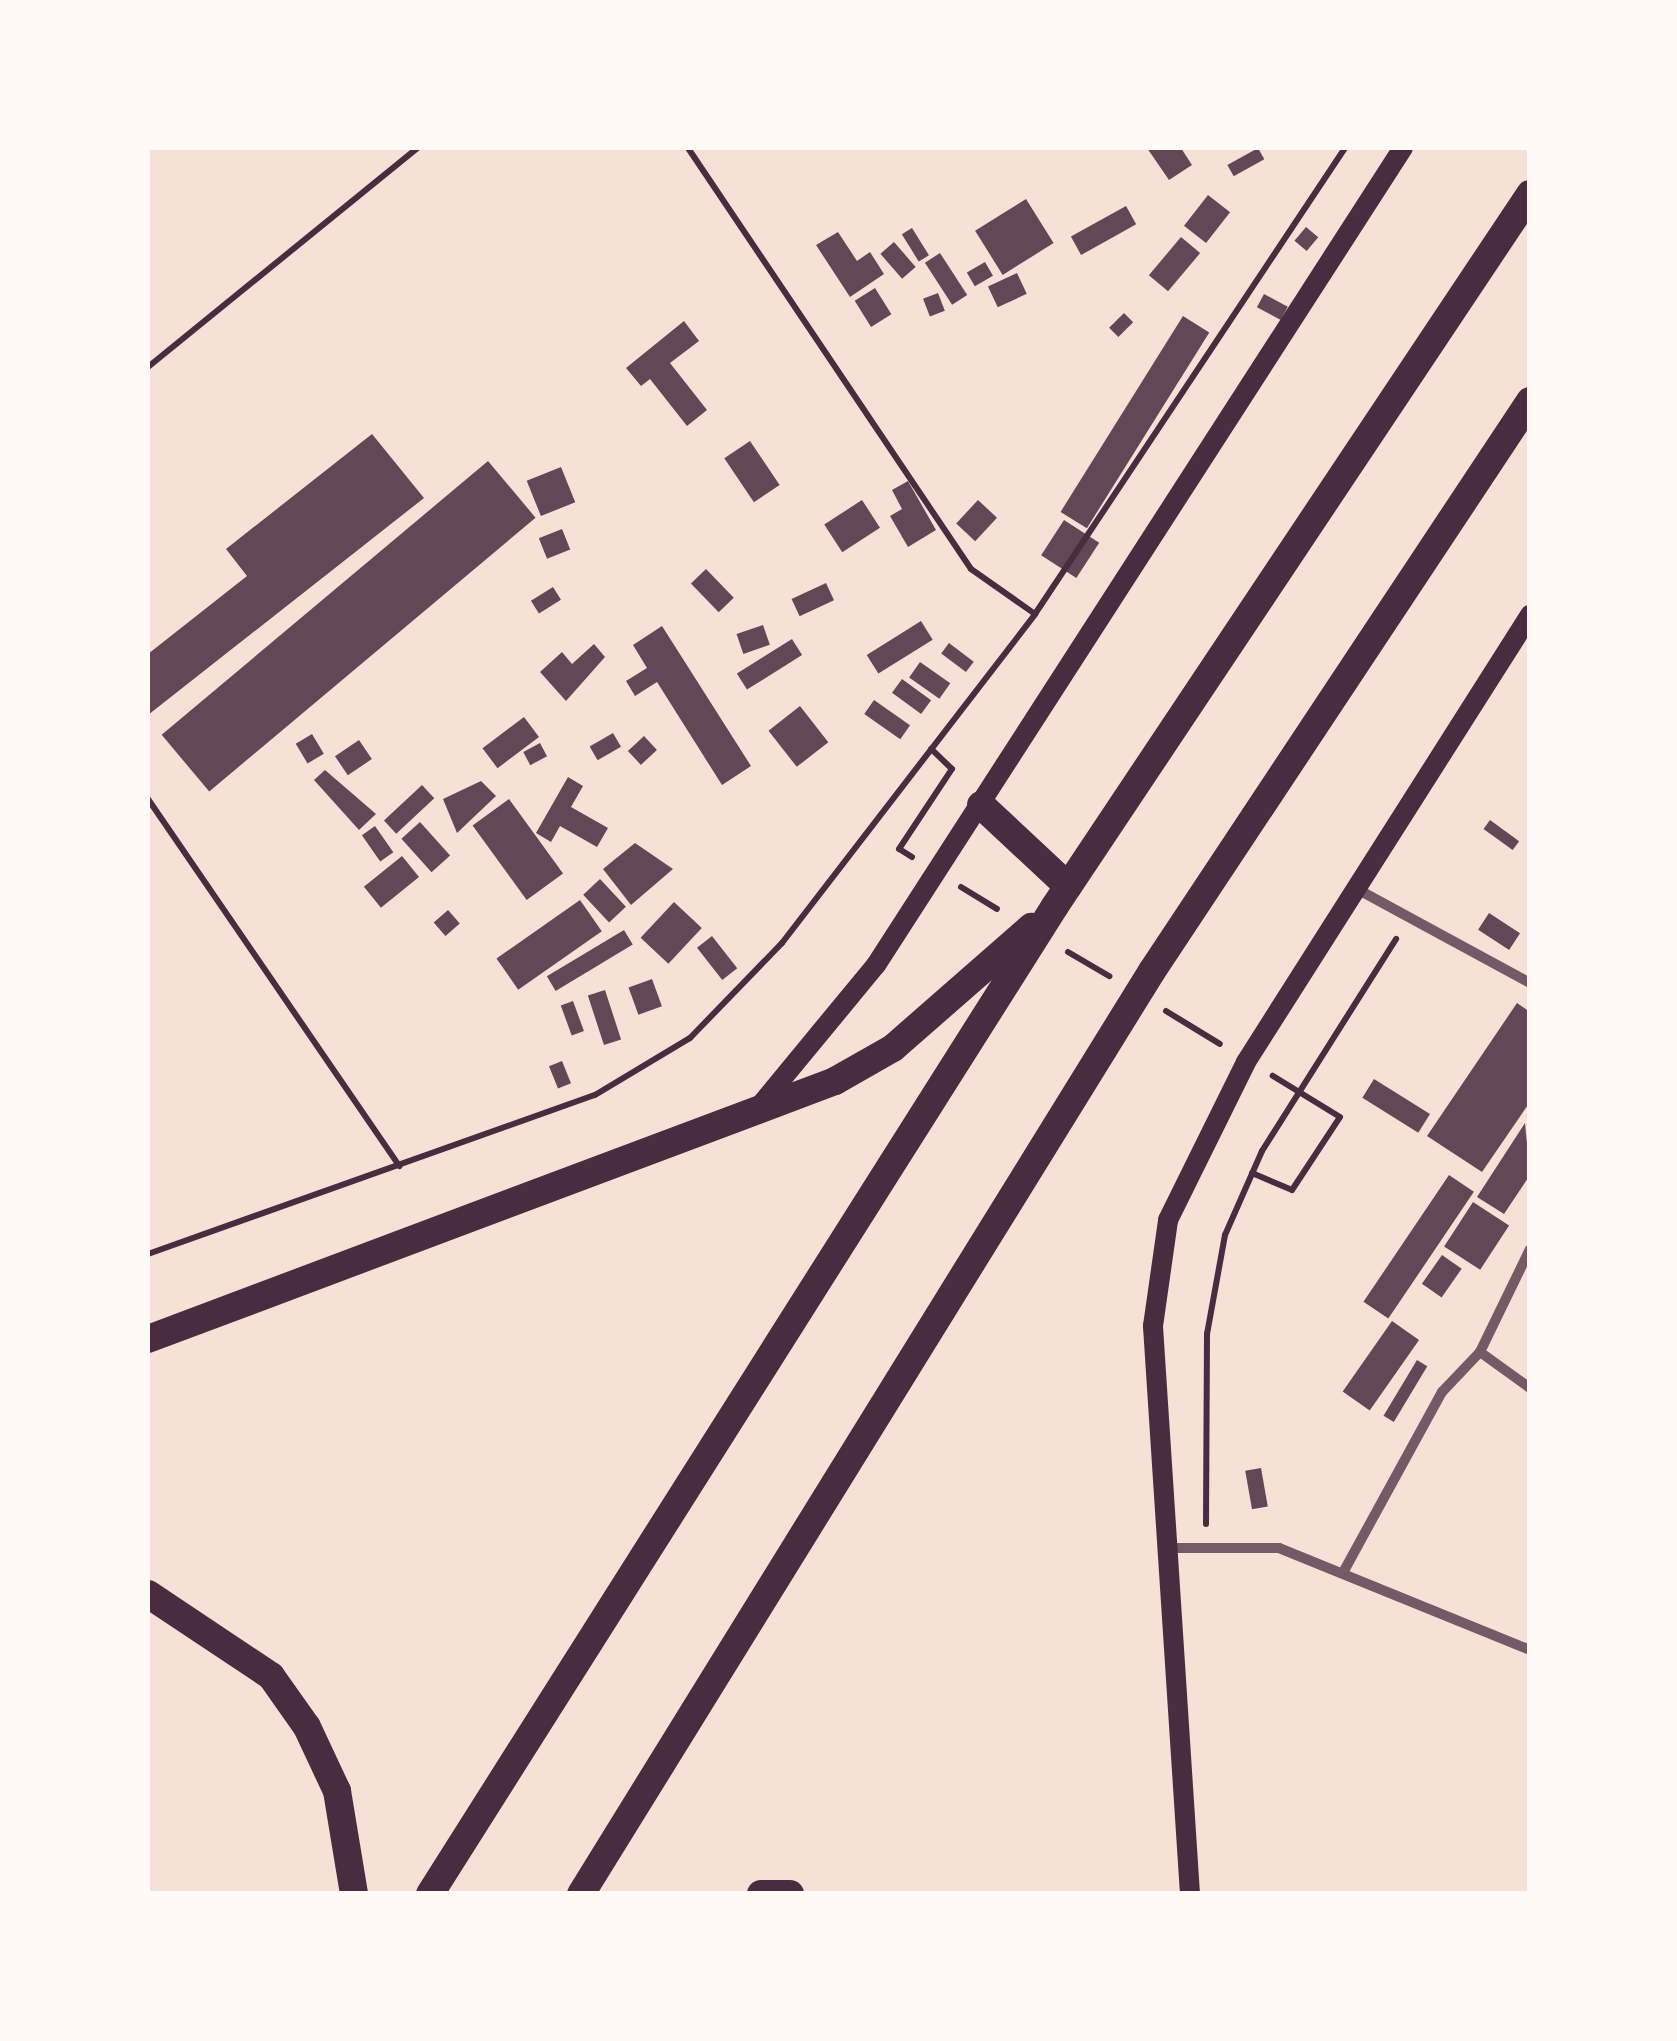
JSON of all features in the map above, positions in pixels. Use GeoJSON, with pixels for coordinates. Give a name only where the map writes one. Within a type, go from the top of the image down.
{"type":"FeatureCollection","features":[{"type":"Feature","properties":{"kind":"highway"},"geometry":{"type":"LineString","coordinates":[[430,1894],[1061,896],[1530,194]]}},
{"type":"Feature","properties":{"kind":"highway"},"geometry":{"type":"LineString","coordinates":[[581,1894],[1152,971],[1530,401]]}},
{"type":"Feature","properties":{"kind":"highway"},"geometry":{"type":"LineString","coordinates":[[981,805],[1061,896]]}},
{"type":"Feature","properties":{"kind":"highway"},"geometry":{"type":"LineString","coordinates":[[148,1339],[749,1119],[893,1048],[1061,896]]}},
{"type":"Feature","properties":{"kind":"highway"},"geometry":{"type":"LineString","coordinates":[[148,1594],[227,1640],[298,1714],[338,1791],[354,1894]]}},
{"type":"Feature","properties":{"kind":"highway"},"geometry":{"type":"LineString","coordinates":[[761,1894],[790,1894]]}},
{"type":"Feature","properties":{"kind":"main road"},"geometry":{"type":"LineString","coordinates":[[749,1119],[876,964],[1403,148]]}},
{"type":"Feature","properties":{"kind":"main road"},"geometry":{"type":"LineString","coordinates":[[1190,1894],[1154,1326],[1168,1220],[1246,1062],[1530,615]]}},
{"type":"Feature","properties":{"kind":"street"},"geometry":{"type":"LineString","coordinates":[[1356,888],[1530,983]]}},
{"type":"Feature","properties":{"kind":"street"},"geometry":{"type":"LineString","coordinates":[[1345,1569],[1442,1392],[1480,1352],[1530,1249]]}},
{"type":"Feature","properties":{"kind":"street"},"geometry":{"type":"LineString","coordinates":[[1480,1352],[1530,1388]]}},
{"type":"Feature","properties":{"kind":"street"},"geometry":{"type":"LineString","coordinates":[[1166,1548],[1279,1548],[1345,1569],[1530,1650]]}},
{"type":"Feature","properties":{"kind":"path"},"geometry":{"type":"LineString","coordinates":[[148,366],[417,148]]}},
{"type":"Feature","properties":{"kind":"path"},"geometry":{"type":"LineString","coordinates":[[688,148],[972,569],[1035,614]]}},
{"type":"Feature","properties":{"kind":"path"},"geometry":{"type":"LineString","coordinates":[[148,1254],[594,1095],[690,1038],[782,944],[1035,614],[1345,148]]}},
{"type":"Feature","properties":{"kind":"path"},"geometry":{"type":"LineString","coordinates":[[898,849],[952,769],[931,749]]}},
{"type":"Feature","properties":{"kind":"path"},"geometry":{"type":"LineString","coordinates":[[148,799],[398,1166]]}},
{"type":"Feature","properties":{"kind":"path"},"geometry":{"type":"LineString","coordinates":[[1206,1546],[1207,1334],[1225,1235],[1252,1173],[1410,917]]}},
{"type":"Feature","properties":{"kind":"path"},"geometry":{"type":"LineString","coordinates":[[1252,1173],[1292,1190],[1340,1117]]}},
{"type":"Feature","properties":{"kind":"building"},"geometry":{"type":"Polygon","coordinates":[[[1147,148],[1181,148],[1192,165],[1169,180],[1147,148]]]}},
{"type":"Feature","properties":{"kind":"building"},"geometry":{"type":"Polygon","coordinates":[[[1258,148],[1264,159],[1234,176],[1227,165],[1258,148]]]}},
{"type":"Feature","properties":{"kind":"building"},"geometry":{"type":"Polygon","coordinates":[[[1208,195],[1230,212],[1206,243],[1184,226],[1208,195]]]}},
{"type":"Feature","properties":{"kind":"building"},"geometry":{"type":"Polygon","coordinates":[[[1026,199],[1054,243],[1003,275],[975,231],[1026,199]]]}},
{"type":"Feature","properties":{"kind":"building"},"geometry":{"type":"Polygon","coordinates":[[[1126,206],[1136,224],[1081,255],[1071,237],[1126,206]]]}},
{"type":"Feature","properties":{"kind":"building"},"geometry":{"type":"Polygon","coordinates":[[[1306,227],[1318,237],[1307,251],[1294,241],[1306,227]]]}},
{"type":"Feature","properties":{"kind":"building"},"geometry":{"type":"Polygon","coordinates":[[[912,228],[929,255],[919,261],[902,234],[912,228]]]}},
{"type":"Feature","properties":{"kind":"building"},"geometry":{"type":"Polygon","coordinates":[[[838,232],[857,261],[870,252],[884,274],[850,297],[816,245],[838,232]]]}},
{"type":"Feature","properties":{"kind":"building"},"geometry":{"type":"Polygon","coordinates":[[[1181,237],[1200,253],[1168,291],[1149,275],[1181,237]]]}},
{"type":"Feature","properties":{"kind":"building"},"geometry":{"type":"Polygon","coordinates":[[[894,242],[916,267],[902,279],[880,254],[894,242]]]}},
{"type":"Feature","properties":{"kind":"building"},"geometry":{"type":"Polygon","coordinates":[[[940,253],[967,295],[952,305],[925,263],[940,253]]]}},
{"type":"Feature","properties":{"kind":"building"},"geometry":{"type":"Polygon","coordinates":[[[985,262],[993,276],[975,286],[967,272],[985,262]]]}},
{"type":"Feature","properties":{"kind":"building"},"geometry":{"type":"Polygon","coordinates":[[[1017,273],[1027,294],[998,307],[988,287],[1017,273]]]}},
{"type":"Feature","properties":{"kind":"building"},"geometry":{"type":"Polygon","coordinates":[[[875,288],[891,314],[871,327],[855,301],[875,288]]]}},
{"type":"Feature","properties":{"kind":"building"},"geometry":{"type":"Polygon","coordinates":[[[938,293],[945,311],[930,316],[923,299],[938,293]]]}},
{"type":"Feature","properties":{"kind":"building"},"geometry":{"type":"Polygon","coordinates":[[[1264,294],[1288,307],[1281,320],[1257,307],[1264,294]]]}},
{"type":"Feature","properties":{"kind":"building"},"geometry":{"type":"Polygon","coordinates":[[[1124,313],[1133,322],[1118,337],[1109,328],[1124,313]]]}},
{"type":"Feature","properties":{"kind":"building"},"geometry":{"type":"Polygon","coordinates":[[[1183,316],[1209,332],[1087,528],[1061,512],[1183,316]]]}},
{"type":"Feature","properties":{"kind":"building"},"geometry":{"type":"Polygon","coordinates":[[[684,321],[699,341],[670,363],[707,410],[687,426],[650,379],[641,386],[626,368],[684,321]]]}},
{"type":"Feature","properties":{"kind":"building"},"geometry":{"type":"Polygon","coordinates":[[[372,434],[424,498],[148,715],[148,654],[247,576],[226,549],[372,434]]]}},
{"type":"Feature","properties":{"kind":"building"},"geometry":{"type":"Polygon","coordinates":[[[750,441],[780,485],[754,502],[724,458],[750,441]]]}},
{"type":"Feature","properties":{"kind":"building"},"geometry":{"type":"Polygon","coordinates":[[[488,461],[536,518],[209,792],[162,735],[488,461]]]}},
{"type":"Feature","properties":{"kind":"building"},"geometry":{"type":"Polygon","coordinates":[[[561,467],[575,502],[541,516],[527,481],[561,467]]]}},
{"type":"Feature","properties":{"kind":"building"},"geometry":{"type":"Polygon","coordinates":[[[908,481],[936,530],[908,547],[890,516],[902,509],[892,490],[908,481]]]}},
{"type":"Feature","properties":{"kind":"building"},"geometry":{"type":"Polygon","coordinates":[[[862,500],[880,528],[842,552],[824,525],[862,500]]]}},
{"type":"Feature","properties":{"kind":"building"},"geometry":{"type":"Polygon","coordinates":[[[978,500],[997,518],[975,541],[956,523],[978,500]]]}},
{"type":"Feature","properties":{"kind":"building"},"geometry":{"type":"Polygon","coordinates":[[[1064,520],[1099,543],[1076,578],[1041,555],[1064,520]]]}},
{"type":"Feature","properties":{"kind":"building"},"geometry":{"type":"Polygon","coordinates":[[[562,529],[570,549],[547,559],[539,538],[562,529]]]}},
{"type":"Feature","properties":{"kind":"building"},"geometry":{"type":"Polygon","coordinates":[[[706,569],[734,598],[719,612],[691,584],[706,569]]]}},
{"type":"Feature","properties":{"kind":"building"},"geometry":{"type":"Polygon","coordinates":[[[826,583],[834,600],[800,616],[792,599],[826,583]]]}},
{"type":"Feature","properties":{"kind":"building"},"geometry":{"type":"Polygon","coordinates":[[[553,587],[561,600],[539,613],[531,601],[553,587]]]}},
{"type":"Feature","properties":{"kind":"building"},"geometry":{"type":"Polygon","coordinates":[[[921,621],[933,640],[878,674],[867,655],[921,621]]]}},
{"type":"Feature","properties":{"kind":"building"},"geometry":{"type":"Polygon","coordinates":[[[763,625],[770,645],[743,654],[737,634],[763,625]]]}},
{"type":"Feature","properties":{"kind":"building"},"geometry":{"type":"Polygon","coordinates":[[[662,626],[751,766],[722,785],[657,682],[635,696],[626,681],[647,668],[633,645],[662,626]]]}},
{"type":"Feature","properties":{"kind":"building"},"geometry":{"type":"Polygon","coordinates":[[[792,639],[802,655],[747,690],[737,673],[792,639]]]}},
{"type":"Feature","properties":{"kind":"building"},"geometry":{"type":"Polygon","coordinates":[[[949,643],[974,662],[966,672],[941,653],[949,643]]]}},
{"type":"Feature","properties":{"kind":"building"},"geometry":{"type":"Polygon","coordinates":[[[594,644],[605,657],[566,701],[540,672],[562,652],[572,664],[594,644]]]}},
{"type":"Feature","properties":{"kind":"building"},"geometry":{"type":"Polygon","coordinates":[[[920,662],[950,683],[939,699],[909,678],[920,662]]]}},
{"type":"Feature","properties":{"kind":"building"},"geometry":{"type":"Polygon","coordinates":[[[902,679],[931,700],[921,714],[892,693],[902,679]]]}},
{"type":"Feature","properties":{"kind":"building"},"geometry":{"type":"Polygon","coordinates":[[[874,700],[910,725],[900,739],[864,714],[874,700]]]}},
{"type":"Feature","properties":{"kind":"building"},"geometry":{"type":"Polygon","coordinates":[[[800,706],[828,742],[797,767],[768,731],[800,706]]]}},
{"type":"Feature","properties":{"kind":"building"},"geometry":{"type":"Polygon","coordinates":[[[524,717],[539,737],[498,768],[482,748],[524,717]]]}},
{"type":"Feature","properties":{"kind":"building"},"geometry":{"type":"Polygon","coordinates":[[[613,733],[621,747],[598,760],[590,746],[613,733]]]}},
{"type":"Feature","properties":{"kind":"building"},"geometry":{"type":"Polygon","coordinates":[[[312,734],[324,754],[308,764],[296,744],[312,734]]]}},
{"type":"Feature","properties":{"kind":"building"},"geometry":{"type":"Polygon","coordinates":[[[644,736],[657,750],[641,765],[628,751],[644,736]]]}},
{"type":"Feature","properties":{"kind":"building"},"geometry":{"type":"Polygon","coordinates":[[[359,740],[372,759],[348,775],[335,756],[359,740]]]}},
{"type":"Feature","properties":{"kind":"building"},"geometry":{"type":"Polygon","coordinates":[[[540,743],[547,756],[530,765],[523,752],[540,743]]]}},
{"type":"Feature","properties":{"kind":"building"},"geometry":{"type":"Polygon","coordinates":[[[325,770],[376,814],[359,830],[314,780],[325,770]]]}},
{"type":"Feature","properties":{"kind":"building"},"geometry":{"type":"Polygon","coordinates":[[[568,777],[583,786],[571,807],[608,828],[597,847],[560,826],[551,842],[536,833],[568,777]]]}},
{"type":"Feature","properties":{"kind":"building"},"geometry":{"type":"Polygon","coordinates":[[[481,781],[496,796],[457,833],[443,799],[481,781]]]}},
{"type":"Feature","properties":{"kind":"building"},"geometry":{"type":"Polygon","coordinates":[[[422,785],[434,798],[396,834],[384,820],[422,785]]]}},
{"type":"Feature","properties":{"kind":"building"},"geometry":{"type":"Polygon","coordinates":[[[509,799],[563,873],[527,900],[473,825],[509,799]]]}},
{"type":"Feature","properties":{"kind":"building"},"geometry":{"type":"Polygon","coordinates":[[[1490,820],[1519,841],[1513,850],[1484,829],[1490,820]]]}},
{"type":"Feature","properties":{"kind":"building"},"geometry":{"type":"Polygon","coordinates":[[[420,822],[450,855],[432,872],[401,839],[420,822]]]}},
{"type":"Feature","properties":{"kind":"building"},"geometry":{"type":"Polygon","coordinates":[[[375,826],[393,852],[380,861],[362,835],[375,826]]]}},
{"type":"Feature","properties":{"kind":"building"},"geometry":{"type":"Polygon","coordinates":[[[635,843],[673,869],[631,905],[603,869],[635,843]]]}},
{"type":"Feature","properties":{"kind":"building"},"geometry":{"type":"Polygon","coordinates":[[[402,856],[419,877],[381,908],[364,887],[402,856]]]}},
{"type":"Feature","properties":{"kind":"building"},"geometry":{"type":"Polygon","coordinates":[[[600,879],[626,907],[609,922],[583,895],[600,879]]]}},
{"type":"Feature","properties":{"kind":"building"},"geometry":{"type":"Polygon","coordinates":[[[580,900],[602,931],[518,990],[496,959],[580,900]]]}},
{"type":"Feature","properties":{"kind":"building"},"geometry":{"type":"Polygon","coordinates":[[[674,902],[702,928],[668,964],[641,938],[674,902]]]}},
{"type":"Feature","properties":{"kind":"building"},"geometry":{"type":"Polygon","coordinates":[[[448,910],[460,924],[445,936],[434,922],[448,910]]]}},
{"type":"Feature","properties":{"kind":"building"},"geometry":{"type":"Polygon","coordinates":[[[1489,913],[1520,933],[1509,950],[1478,930],[1489,913]]]}},
{"type":"Feature","properties":{"kind":"building"},"geometry":{"type":"Polygon","coordinates":[[[624,930],[633,945],[556,991],[547,976],[624,930]]]}},
{"type":"Feature","properties":{"kind":"building"},"geometry":{"type":"Polygon","coordinates":[[[712,936],[737,968],[722,980],[697,948],[712,936]]]}},
{"type":"Feature","properties":{"kind":"building"},"geometry":{"type":"Polygon","coordinates":[[[652,979],[662,1006],[638,1015],[629,988],[652,979]]]}},
{"type":"Feature","properties":{"kind":"building"},"geometry":{"type":"Polygon","coordinates":[[[605,990],[621,1039],[604,1045],[588,996],[605,990]]]}},
{"type":"Feature","properties":{"kind":"building"},"geometry":{"type":"Polygon","coordinates":[[[573,1001],[584,1031],[572,1036],[561,1005],[573,1001]]]}},
{"type":"Feature","properties":{"kind":"building"},"geometry":{"type":"Polygon","coordinates":[[[1517,1003],[1530,1012],[1530,1102],[1482,1172],[1427,1136],[1517,1003]]]}},
{"type":"Feature","properties":{"kind":"building"},"geometry":{"type":"Polygon","coordinates":[[[562,1061],[571,1083],[558,1088],[549,1066],[562,1061]]]}},
{"type":"Feature","properties":{"kind":"building"},"geometry":{"type":"Polygon","coordinates":[[[1374,1079],[1430,1114],[1418,1133],[1362,1098],[1374,1079]]]}},
{"type":"Feature","properties":{"kind":"building"},"geometry":{"type":"Polygon","coordinates":[[[1525,1123],[1530,1175],[1504,1214],[1477,1197],[1525,1123]]]}},
{"type":"Feature","properties":{"kind":"building"},"geometry":{"type":"Polygon","coordinates":[[[1449,1175],[1474,1192],[1388,1319],[1363,1302],[1449,1175]]]}},
{"type":"Feature","properties":{"kind":"building"},"geometry":{"type":"Polygon","coordinates":[[[1473,1202],[1509,1225],[1480,1270],[1444,1246],[1473,1202]]]}},
{"type":"Feature","properties":{"kind":"building"},"geometry":{"type":"Polygon","coordinates":[[[1442,1255],[1462,1269],[1442,1297],[1422,1284],[1442,1255]]]}},
{"type":"Feature","properties":{"kind":"building"},"geometry":{"type":"Polygon","coordinates":[[[1392,1321],[1419,1340],[1370,1410],[1343,1391],[1392,1321]]]}},
{"type":"Feature","properties":{"kind":"building"},"geometry":{"type":"Polygon","coordinates":[[[1417,1360],[1427,1366],[1394,1422],[1384,1416],[1417,1360]]]}},
{"type":"Feature","properties":{"kind":"building"},"geometry":{"type":"Polygon","coordinates":[[[1261,1468],[1268,1506],[1252,1509],[1245,1471],[1261,1468]]]}}]}
